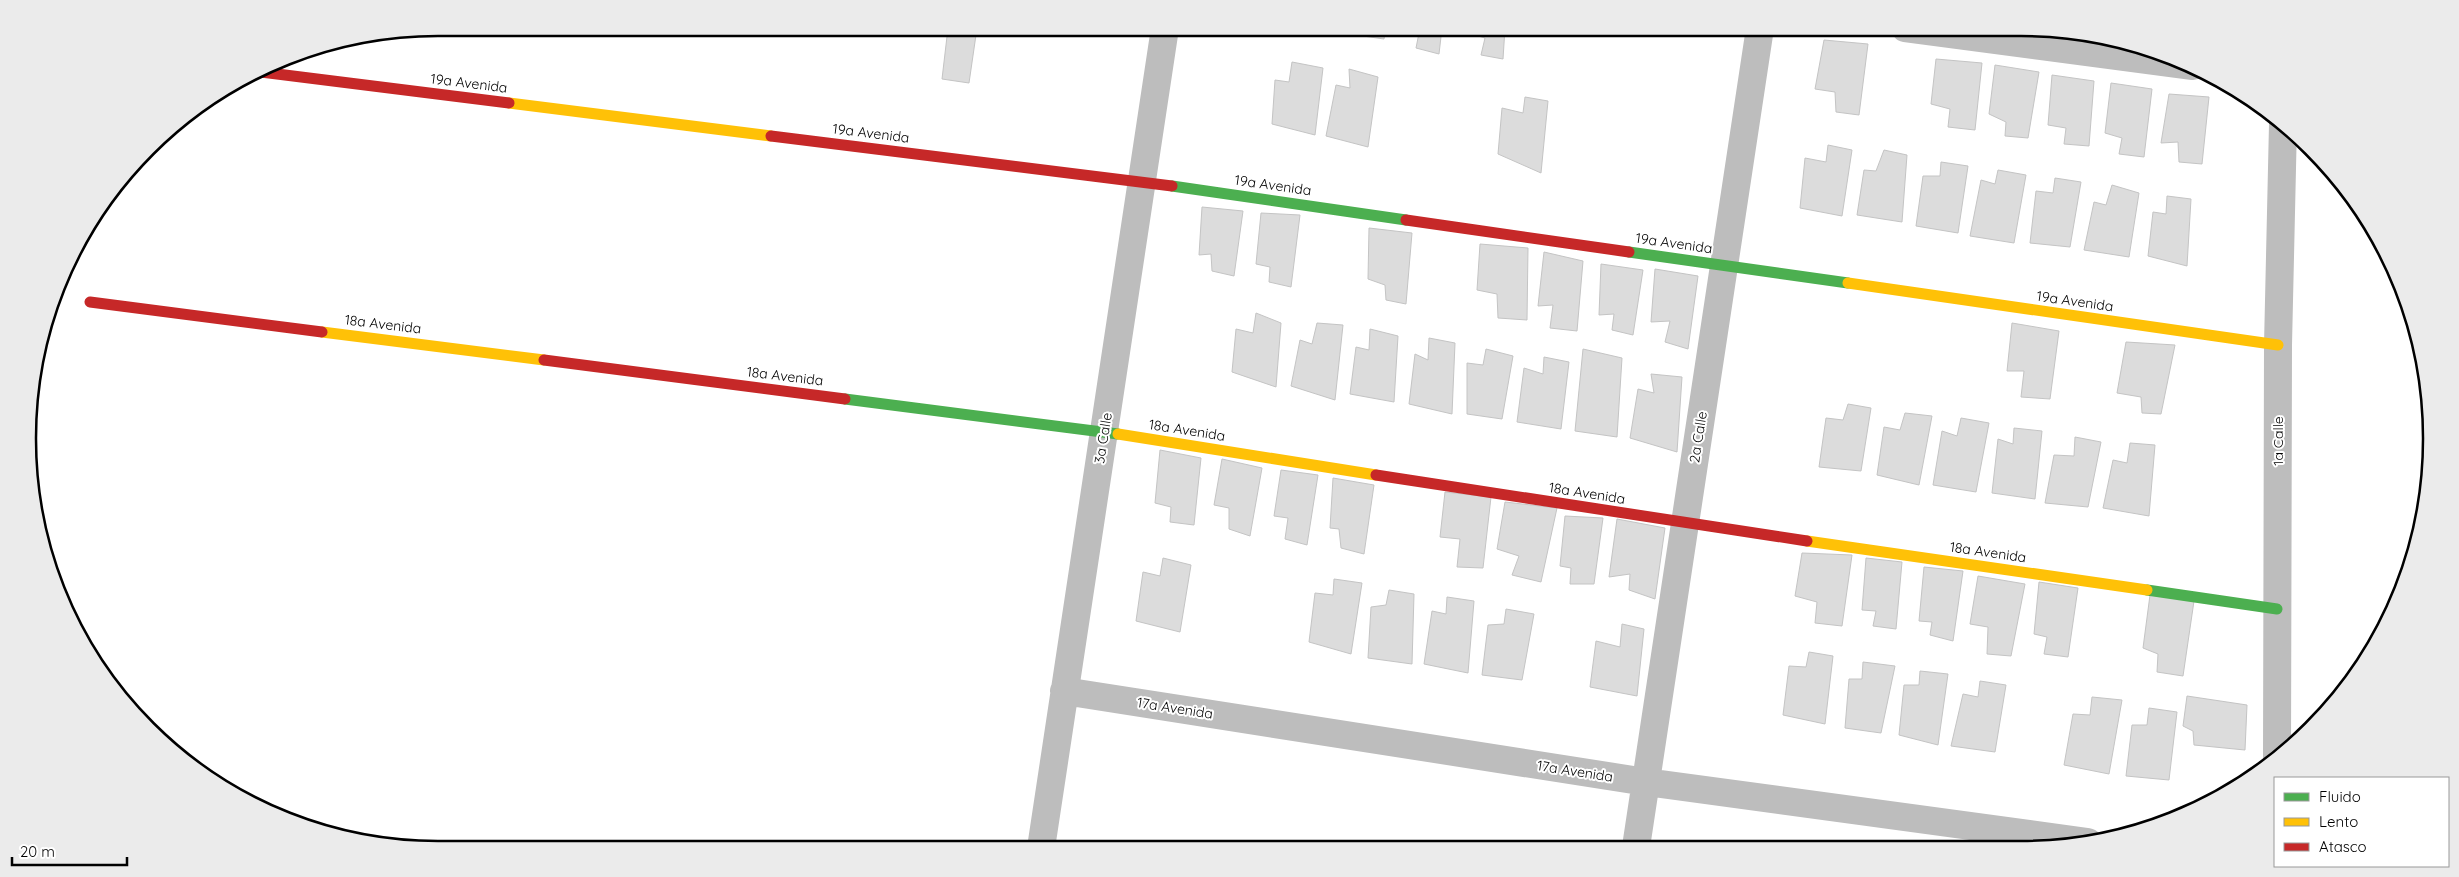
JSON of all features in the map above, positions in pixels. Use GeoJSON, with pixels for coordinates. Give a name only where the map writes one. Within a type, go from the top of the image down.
{"type":"FeatureCollection","features":[{"type":"Feature","properties":{"kind":"street","name":"3a Calle"},"geometry":{"type":"LineString","coordinates":[[1042,841],[1164,36]]}},
{"type":"Feature","properties":{"kind":"street","name":"2a Calle"},"geometry":{"type":"LineString","coordinates":[[1637,841],[1759,36]]}},
{"type":"Feature","properties":{"kind":"street"},"geometry":{"type":"LineString","coordinates":[[1966,36],[2160,62]]}},
{"type":"Feature","properties":{"kind":"street","name":"19a Avenida"},"geometry":{"type":"LineString","coordinates":[[271,73],[1141,182],[2278,345]]}},
{"type":"Feature","properties":{"kind":"street","name":"1a Calle"},"geometry":{"type":"LineString","coordinates":[[2277,748],[2278,345],[2283,133]]}},
{"type":"Feature","properties":{"kind":"street","name":"18a Avenida"},"geometry":{"type":"LineString","coordinates":[[90,302],[1104,432],[1685,523],[2277,608]]}},
{"type":"Feature","properties":{"kind":"street","name":"17a Avenida"},"geometry":{"type":"LineString","coordinates":[[1064,691],[1646,782],[2061,838]]}},
{"type":"Feature","properties":{"kind":"building"},"geometry":{"type":"Polygon","coordinates":[[[947,36],[976,36],[969,83],[942,79],[947,36]]]}},
{"type":"Feature","properties":{"kind":"building"},"geometry":{"type":"Polygon","coordinates":[[[1363,36],[1385,36],[1384,39],[1363,36]]]}},
{"type":"Feature","properties":{"kind":"building"},"geometry":{"type":"Polygon","coordinates":[[[1418,36],[1441,36],[1439,54],[1416,48],[1418,36]]]}},
{"type":"Feature","properties":{"kind":"building"},"geometry":{"type":"Polygon","coordinates":[[[1478,36],[1504,36],[1503,59],[1481,55],[1485,38],[1478,36]]]}},
{"type":"Feature","properties":{"kind":"building"},"geometry":{"type":"Polygon","coordinates":[[[1824,40],[1868,44],[1859,115],[1836,112],[1835,92],[1815,89],[1824,40]]]}},
{"type":"Feature","properties":{"kind":"building"},"geometry":{"type":"Polygon","coordinates":[[[1936,59],[1982,63],[1975,130],[1948,127],[1950,109],[1931,104],[1936,59]]]}},
{"type":"Feature","properties":{"kind":"building"},"geometry":{"type":"Polygon","coordinates":[[[1292,62],[1323,68],[1315,135],[1272,124],[1275,80],[1289,82],[1292,62]]]}},
{"type":"Feature","properties":{"kind":"building"},"geometry":{"type":"Polygon","coordinates":[[[1995,65],[2039,72],[2028,138],[2005,136],[2006,122],[1989,114],[1995,65]]]}},
{"type":"Feature","properties":{"kind":"building"},"geometry":{"type":"Polygon","coordinates":[[[1349,69],[1378,77],[1368,147],[1326,136],[1336,85],[1350,88],[1349,69]]]}},
{"type":"Feature","properties":{"kind":"building"},"geometry":{"type":"Polygon","coordinates":[[[2052,75],[2094,81],[2089,146],[2064,144],[2066,128],[2048,125],[2052,75]]]}},
{"type":"Feature","properties":{"kind":"building"},"geometry":{"type":"Polygon","coordinates":[[[2111,83],[2152,89],[2144,157],[2119,154],[2122,138],[2105,133],[2111,83]]]}},
{"type":"Feature","properties":{"kind":"building"},"geometry":{"type":"Polygon","coordinates":[[[2169,94],[2209,97],[2202,164],[2179,162],[2178,142],[2161,143],[2169,94]]]}},
{"type":"Feature","properties":{"kind":"building"},"geometry":{"type":"Polygon","coordinates":[[[1525,97],[1548,101],[1541,173],[1498,154],[1502,108],[1523,113],[1525,97]]]}},
{"type":"Feature","properties":{"kind":"building"},"geometry":{"type":"Polygon","coordinates":[[[1828,145],[1852,150],[1842,216],[1800,208],[1805,158],[1826,162],[1828,145]]]}},
{"type":"Feature","properties":{"kind":"building"},"geometry":{"type":"Polygon","coordinates":[[[1884,150],[1907,155],[1902,222],[1857,215],[1864,170],[1876,171],[1884,150]]]}},
{"type":"Feature","properties":{"kind":"building"},"geometry":{"type":"Polygon","coordinates":[[[1941,162],[1968,166],[1958,233],[1916,226],[1923,176],[1940,176],[1941,162]]]}},
{"type":"Feature","properties":{"kind":"building"},"geometry":{"type":"Polygon","coordinates":[[[1998,170],[2026,175],[2014,243],[1970,236],[1981,180],[1995,184],[1998,170]]]}},
{"type":"Feature","properties":{"kind":"building"},"geometry":{"type":"Polygon","coordinates":[[[2055,178],[2081,182],[2070,247],[2030,243],[2036,191],[2053,193],[2055,178]]]}},
{"type":"Feature","properties":{"kind":"building"},"geometry":{"type":"Polygon","coordinates":[[[2112,185],[2139,193],[2129,257],[2084,250],[2094,202],[2106,205],[2112,185]]]}},
{"type":"Feature","properties":{"kind":"building"},"geometry":{"type":"Polygon","coordinates":[[[2167,196],[2191,199],[2187,266],[2148,256],[2153,212],[2166,214],[2167,196]]]}},
{"type":"Feature","properties":{"kind":"building"},"geometry":{"type":"Polygon","coordinates":[[[1202,207],[1243,211],[1234,276],[1212,271],[1211,254],[1199,255],[1202,207]]]}},
{"type":"Feature","properties":{"kind":"building"},"geometry":{"type":"Polygon","coordinates":[[[1261,213],[1300,215],[1291,287],[1269,282],[1270,267],[1256,264],[1261,213]]]}},
{"type":"Feature","properties":{"kind":"building"},"geometry":{"type":"Polygon","coordinates":[[[1369,228],[1412,233],[1406,304],[1386,300],[1385,285],[1368,279],[1369,228]]]}},
{"type":"Feature","properties":{"kind":"building"},"geometry":{"type":"Polygon","coordinates":[[[1480,244],[1528,248],[1527,320],[1498,318],[1497,294],[1477,290],[1480,244]]]}},
{"type":"Feature","properties":{"kind":"building"},"geometry":{"type":"Polygon","coordinates":[[[1544,252],[1583,261],[1577,331],[1550,328],[1553,305],[1538,306],[1544,252]]]}},
{"type":"Feature","properties":{"kind":"building"},"geometry":{"type":"Polygon","coordinates":[[[1601,264],[1643,270],[1633,335],[1612,330],[1614,314],[1599,315],[1601,264]]]}},
{"type":"Feature","properties":{"kind":"building"},"geometry":{"type":"Polygon","coordinates":[[[1655,269],[1698,276],[1688,349],[1665,342],[1670,321],[1651,322],[1655,269]]]}},
{"type":"Feature","properties":{"kind":"building"},"geometry":{"type":"Polygon","coordinates":[[[1256,313],[1281,323],[1276,387],[1232,372],[1236,329],[1253,333],[1256,313]]]}},
{"type":"Feature","properties":{"kind":"building"},"geometry":{"type":"Polygon","coordinates":[[[1317,323],[1343,325],[1335,400],[1291,386],[1300,340],[1312,344],[1317,323]]]}},
{"type":"Feature","properties":{"kind":"building"},"geometry":{"type":"Polygon","coordinates":[[[2012,323],[2059,331],[2050,399],[2021,397],[2024,371],[2007,371],[2012,323]]]}},
{"type":"Feature","properties":{"kind":"building"},"geometry":{"type":"Polygon","coordinates":[[[1370,329],[1398,336],[1394,402],[1350,394],[1356,347],[1369,350],[1370,329]]]}},
{"type":"Feature","properties":{"kind":"building"},"geometry":{"type":"Polygon","coordinates":[[[1429,338],[1455,343],[1452,414],[1409,404],[1415,354],[1428,360],[1429,338]]]}},
{"type":"Feature","properties":{"kind":"building"},"geometry":{"type":"Polygon","coordinates":[[[2126,342],[2175,345],[2161,414],[2142,413],[2141,397],[2117,393],[2126,342]]]}},
{"type":"Feature","properties":{"kind":"building"},"geometry":{"type":"Polygon","coordinates":[[[1486,349],[1513,356],[1502,419],[1467,414],[1467,363],[1483,365],[1486,349]]]}},
{"type":"Feature","properties":{"kind":"building"},"geometry":{"type":"Polygon","coordinates":[[[1583,349],[1622,358],[1617,437],[1575,431],[1583,349]]]}},
{"type":"Feature","properties":{"kind":"building"},"geometry":{"type":"Polygon","coordinates":[[[1544,357],[1569,362],[1561,429],[1517,422],[1524,368],[1543,374],[1544,357]]]}},
{"type":"Feature","properties":{"kind":"building"},"geometry":{"type":"Polygon","coordinates":[[[1651,374],[1682,377],[1677,452],[1630,438],[1638,389],[1654,393],[1651,374]]]}},
{"type":"Feature","properties":{"kind":"building"},"geometry":{"type":"Polygon","coordinates":[[[1848,404],[1871,408],[1861,471],[1819,467],[1826,418],[1843,420],[1848,404]]]}},
{"type":"Feature","properties":{"kind":"building"},"geometry":{"type":"Polygon","coordinates":[[[1905,413],[1932,416],[1919,485],[1877,475],[1884,427],[1900,430],[1905,413]]]}},
{"type":"Feature","properties":{"kind":"building"},"geometry":{"type":"Polygon","coordinates":[[[1961,418],[1989,423],[1976,492],[1933,485],[1942,431],[1957,436],[1961,418]]]}},
{"type":"Feature","properties":{"kind":"building"},"geometry":{"type":"Polygon","coordinates":[[[2014,428],[2042,431],[2035,499],[1992,493],[1998,439],[2013,444],[2014,428]]]}},
{"type":"Feature","properties":{"kind":"building"},"geometry":{"type":"Polygon","coordinates":[[[2075,437],[2101,442],[2088,507],[2045,503],[2054,455],[2074,456],[2075,437]]]}},
{"type":"Feature","properties":{"kind":"building"},"geometry":{"type":"Polygon","coordinates":[[[2130,443],[2155,445],[2149,516],[2103,508],[2113,460],[2127,463],[2130,443]]]}},
{"type":"Feature","properties":{"kind":"building"},"geometry":{"type":"Polygon","coordinates":[[[1160,450],[1201,458],[1194,525],[1170,522],[1171,507],[1155,503],[1160,450]]]}},
{"type":"Feature","properties":{"kind":"building"},"geometry":{"type":"Polygon","coordinates":[[[1222,459],[1262,468],[1250,536],[1229,529],[1229,508],[1214,505],[1222,459]]]}},
{"type":"Feature","properties":{"kind":"building"},"geometry":{"type":"Polygon","coordinates":[[[1281,470],[1318,475],[1307,545],[1285,539],[1288,518],[1274,516],[1281,470]]]}},
{"type":"Feature","properties":{"kind":"building"},"geometry":{"type":"Polygon","coordinates":[[[1333,478],[1374,485],[1364,554],[1341,548],[1339,529],[1330,528],[1333,478]]]}},
{"type":"Feature","properties":{"kind":"building"},"geometry":{"type":"Polygon","coordinates":[[[1445,492],[1491,497],[1483,568],[1457,567],[1460,539],[1440,537],[1445,492]]]}},
{"type":"Feature","properties":{"kind":"building"},"geometry":{"type":"Polygon","coordinates":[[[1505,502],[1557,508],[1541,582],[1512,575],[1519,556],[1497,549],[1505,502]]]}},
{"type":"Feature","properties":{"kind":"building"},"geometry":{"type":"Polygon","coordinates":[[[1565,516],[1603,518],[1594,584],[1570,584],[1571,568],[1560,566],[1565,516]]]}},
{"type":"Feature","properties":{"kind":"building"},"geometry":{"type":"Polygon","coordinates":[[[1617,519],[1665,528],[1655,599],[1629,590],[1630,574],[1609,577],[1617,519]]]}},
{"type":"Feature","properties":{"kind":"building"},"geometry":{"type":"Polygon","coordinates":[[[1802,553],[1852,555],[1842,626],[1815,623],[1817,602],[1795,596],[1802,553]]]}},
{"type":"Feature","properties":{"kind":"building"},"geometry":{"type":"Polygon","coordinates":[[[1163,558],[1191,565],[1180,632],[1136,621],[1143,572],[1160,576],[1163,558]]]}},
{"type":"Feature","properties":{"kind":"building"},"geometry":{"type":"Polygon","coordinates":[[[1866,558],[1902,562],[1896,629],[1873,626],[1876,611],[1862,610],[1866,558]]]}},
{"type":"Feature","properties":{"kind":"building"},"geometry":{"type":"Polygon","coordinates":[[[1924,567],[1963,571],[1953,641],[1930,635],[1932,622],[1919,621],[1924,567]]]}},
{"type":"Feature","properties":{"kind":"building"},"geometry":{"type":"Polygon","coordinates":[[[1978,576],[2025,584],[2011,656],[1987,654],[1988,627],[1970,624],[1978,576]]]}},
{"type":"Feature","properties":{"kind":"building"},"geometry":{"type":"Polygon","coordinates":[[[1334,579],[1362,583],[1351,654],[1309,642],[1315,593],[1333,595],[1334,579]]]}},
{"type":"Feature","properties":{"kind":"building"},"geometry":{"type":"Polygon","coordinates":[[[2039,582],[2078,588],[2068,657],[2044,654],[2047,637],[2034,634],[2039,582]]]}},
{"type":"Feature","properties":{"kind":"building"},"geometry":{"type":"Polygon","coordinates":[[[1389,590],[1414,594],[1412,664],[1368,658],[1371,607],[1386,605],[1389,590]]]}},
{"type":"Feature","properties":{"kind":"building"},"geometry":{"type":"Polygon","coordinates":[[[2150,595],[2194,601],[2183,676],[2157,672],[2158,654],[2143,648],[2150,595]]]}},
{"type":"Feature","properties":{"kind":"building"},"geometry":{"type":"Polygon","coordinates":[[[1447,597],[1474,601],[1468,673],[1424,664],[1432,611],[1446,614],[1447,597]]]}},
{"type":"Feature","properties":{"kind":"building"},"geometry":{"type":"Polygon","coordinates":[[[1506,609],[1534,614],[1522,680],[1482,675],[1488,625],[1504,624],[1506,609]]]}},
{"type":"Feature","properties":{"kind":"building"},"geometry":{"type":"Polygon","coordinates":[[[1622,624],[1644,629],[1637,696],[1590,687],[1596,641],[1620,647],[1622,624]]]}},
{"type":"Feature","properties":{"kind":"building"},"geometry":{"type":"Polygon","coordinates":[[[1809,652],[1833,656],[1825,724],[1783,715],[1789,666],[1806,667],[1809,652]]]}},
{"type":"Feature","properties":{"kind":"building"},"geometry":{"type":"Polygon","coordinates":[[[1863,662],[1895,666],[1881,733],[1845,728],[1849,679],[1862,679],[1863,662]]]}},
{"type":"Feature","properties":{"kind":"building"},"geometry":{"type":"Polygon","coordinates":[[[1920,671],[1948,674],[1938,745],[1899,735],[1904,685],[1919,685],[1920,671]]]}},
{"type":"Feature","properties":{"kind":"building"},"geometry":{"type":"Polygon","coordinates":[[[1980,681],[2006,685],[1995,752],[1951,746],[1963,694],[1978,697],[1980,681]]]}},
{"type":"Feature","properties":{"kind":"building"},"geometry":{"type":"Polygon","coordinates":[[[2187,696],[2247,705],[2245,750],[2194,745],[2193,731],[2183,726],[2187,696]]]}},
{"type":"Feature","properties":{"kind":"building"},"geometry":{"type":"Polygon","coordinates":[[[2092,697],[2122,700],[2109,774],[2064,765],[2073,714],[2090,715],[2092,697]]]}},
{"type":"Feature","properties":{"kind":"building"},"geometry":{"type":"Polygon","coordinates":[[[2149,708],[2177,712],[2169,780],[2126,776],[2132,725],[2147,725],[2149,708]]]}},
{"type":"Feature","properties":{"kind":"traffic: fast"},"geometry":{"type":"LineString","coordinates":[[1172,186],[1406,220]]}},
{"type":"Feature","properties":{"kind":"traffic: fast"},"geometry":{"type":"LineString","coordinates":[[1629,252],[1848,283]]}},
{"type":"Feature","properties":{"kind":"traffic: fast"},"geometry":{"type":"LineString","coordinates":[[845,399],[1118,434]]}},
{"type":"Feature","properties":{"kind":"traffic: fast"},"geometry":{"type":"LineString","coordinates":[[2147,590],[2277,609]]}},
{"type":"Feature","properties":{"kind":"traffic: slow"},"geometry":{"type":"LineString","coordinates":[[509,103],[771,136]]}},
{"type":"Feature","properties":{"kind":"traffic: slow"},"geometry":{"type":"LineString","coordinates":[[1848,283],[2278,345]]}},
{"type":"Feature","properties":{"kind":"traffic: slow"},"geometry":{"type":"LineString","coordinates":[[322,332],[544,360]]}},
{"type":"Feature","properties":{"kind":"traffic: slow"},"geometry":{"type":"LineString","coordinates":[[1118,434],[1376,475]]}},
{"type":"Feature","properties":{"kind":"traffic: slow"},"geometry":{"type":"LineString","coordinates":[[1807,541],[2147,590]]}},
{"type":"Feature","properties":{"kind":"traffic: jam"},"geometry":{"type":"LineString","coordinates":[[271,73],[509,103]]}},
{"type":"Feature","properties":{"kind":"traffic: jam"},"geometry":{"type":"LineString","coordinates":[[771,136],[1172,186]]}},
{"type":"Feature","properties":{"kind":"traffic: jam"},"geometry":{"type":"LineString","coordinates":[[1406,220],[1629,252]]}},
{"type":"Feature","properties":{"kind":"traffic: jam"},"geometry":{"type":"LineString","coordinates":[[90,302],[322,332]]}},
{"type":"Feature","properties":{"kind":"traffic: jam"},"geometry":{"type":"LineString","coordinates":[[544,360],[845,399]]}},
{"type":"Feature","properties":{"kind":"traffic: jam"},"geometry":{"type":"LineString","coordinates":[[1376,475],[1807,541]]}}]}
